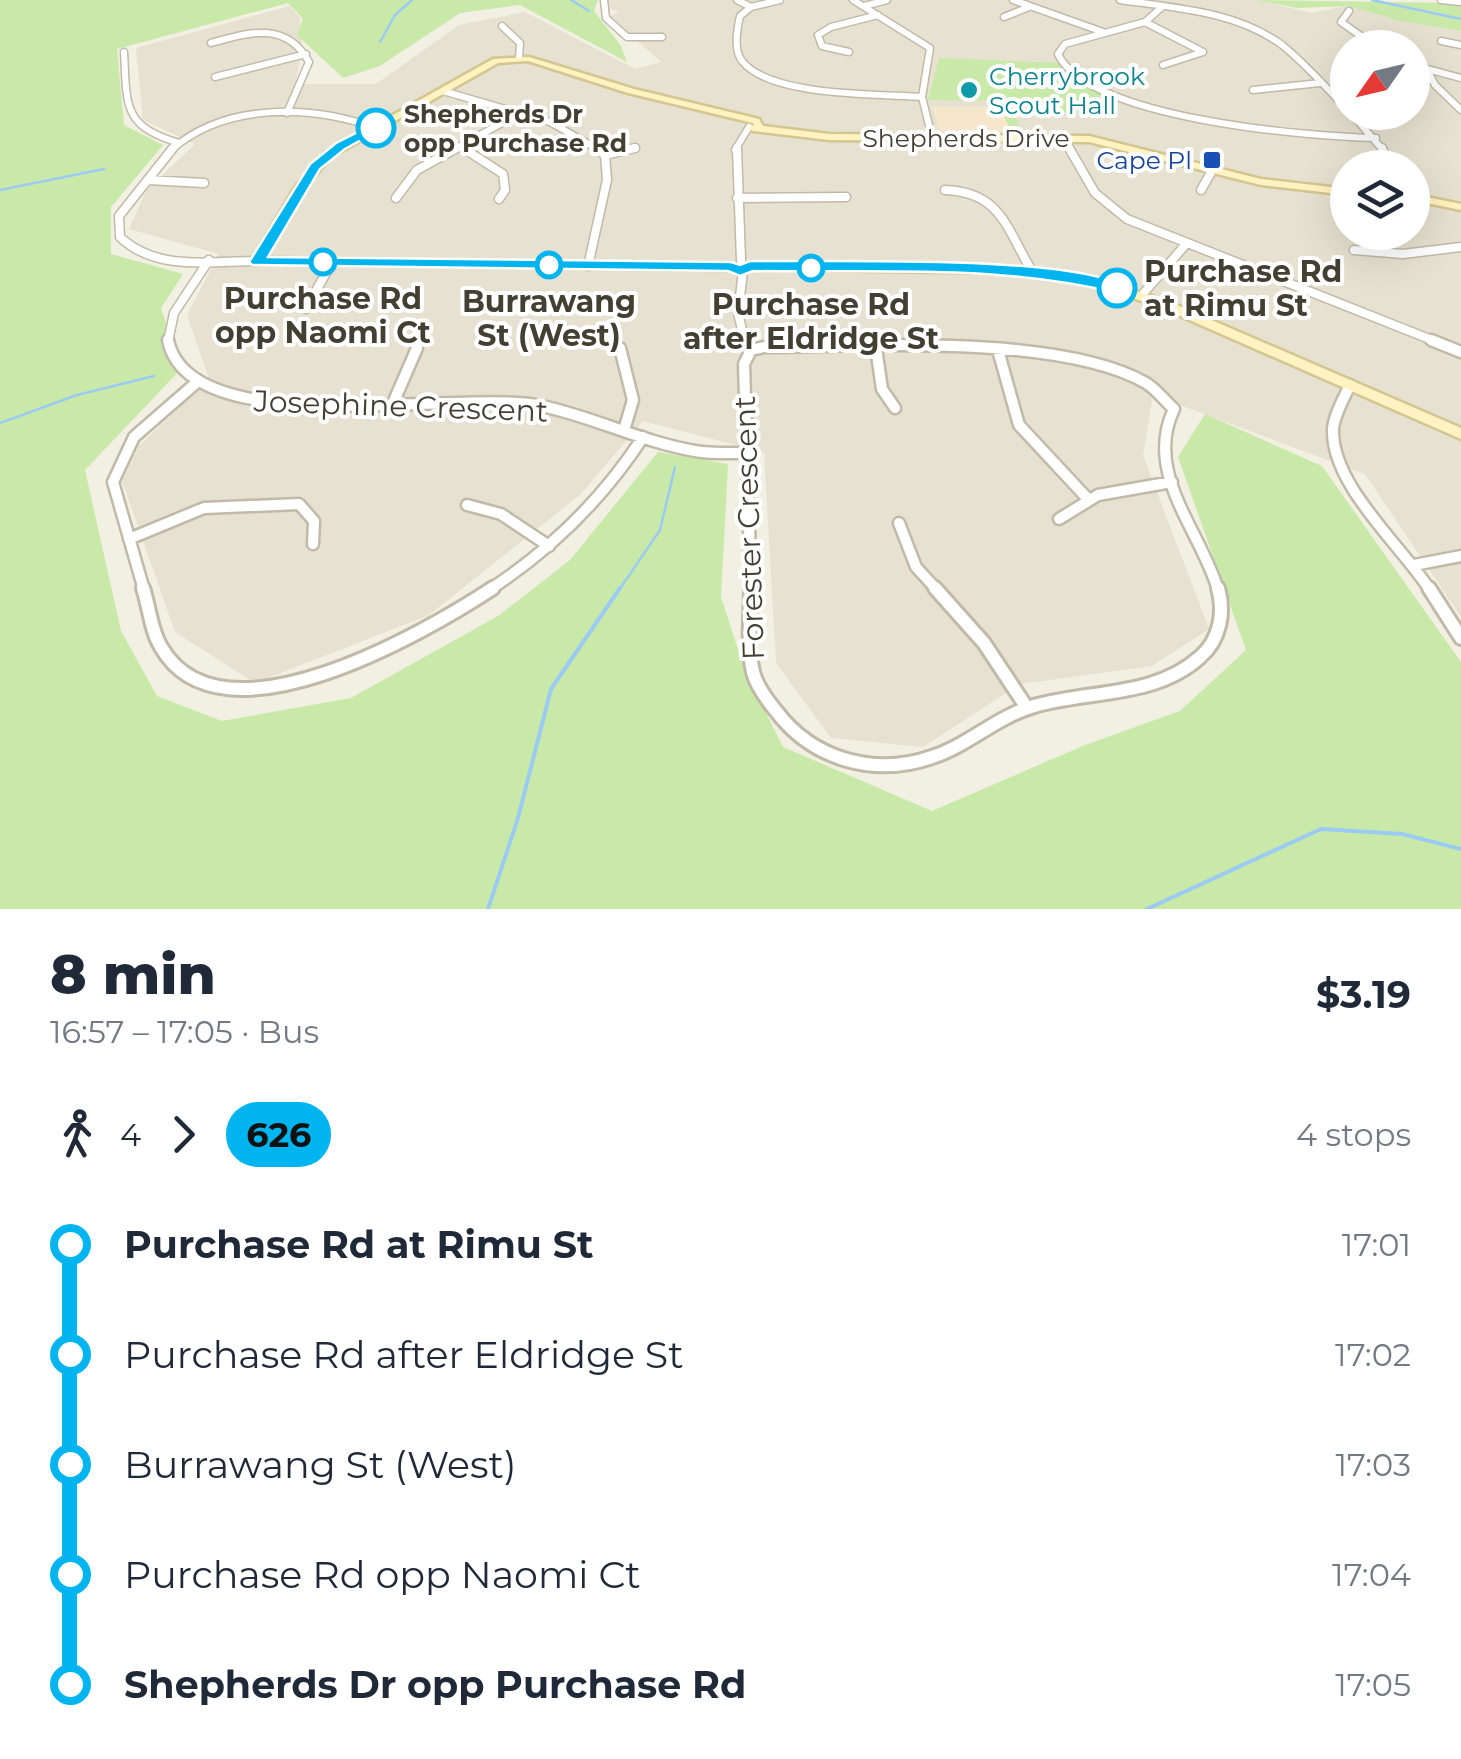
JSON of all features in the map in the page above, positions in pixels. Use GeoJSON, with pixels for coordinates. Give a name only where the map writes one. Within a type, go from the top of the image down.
{"type":"FeatureCollection","features":[{"type":"Feature","properties":{"kind":"main road"},"geometry":{"type":"LineString","coordinates":[[257,262],[315,167],[340,146],[482,67],[519,58]]}},
{"type":"Feature","properties":{"kind":"main road","name":"Shepherds Drive"},"geometry":{"type":"LineString","coordinates":[[519,58],[752,125],[830,137],[1062,137],[1110,142],[1274,184],[1330,190]]}},
{"type":"Feature","properties":{"kind":"main road"},"geometry":{"type":"LineString","coordinates":[[1430,200],[1460,208]]}},
{"type":"Feature","properties":{"kind":"main road"},"geometry":{"type":"LineString","coordinates":[[257,262],[1032,270],[1142,295],[1461,434]]}},
{"type":"Feature","properties":{"kind":"street"},"geometry":{"type":"LineString","coordinates":[[604,0],[606,18],[626,37],[662,37]]}},
{"type":"Feature","properties":{"kind":"street"},"geometry":{"type":"LineString","coordinates":[[737,0],[751,7]]}},
{"type":"Feature","properties":{"kind":"street"},"geometry":{"type":"LineString","coordinates":[[780,0],[751,7],[738,22],[739,55],[760,74],[810,87],[922,97]]}},
{"type":"Feature","properties":{"kind":"street"},"geometry":{"type":"LineString","coordinates":[[853,0],[930,48],[932,58],[922,97],[932,137]]}},
{"type":"Feature","properties":{"kind":"street"},"geometry":{"type":"LineString","coordinates":[[863,6],[887,0]]}},
{"type":"Feature","properties":{"kind":"street"},"geometry":{"type":"LineString","coordinates":[[1013,0],[1104,32]]}},
{"type":"Feature","properties":{"kind":"street"},"geometry":{"type":"LineString","coordinates":[[1120,0],[1222,18],[1263,33],[1330,93]]}},
{"type":"Feature","properties":{"kind":"street"},"geometry":{"type":"LineString","coordinates":[[1441,0],[1461,2]]}},
{"type":"Feature","properties":{"kind":"street"},"geometry":{"type":"LineString","coordinates":[[1004,17],[1030,6]]}},
{"type":"Feature","properties":{"kind":"street"},"geometry":{"type":"LineString","coordinates":[[1162,8],[1145,22],[1065,44],[1058,54],[1066,65],[1122,96],[1265,133],[1376,138]]}},
{"type":"Feature","properties":{"kind":"street"},"geometry":{"type":"LineString","coordinates":[[1348,10],[1341,22],[1352,30]]}},
{"type":"Feature","properties":{"kind":"street"},"geometry":{"type":"LineString","coordinates":[[849,52],[822,46],[818,34],[831,26],[879,15]]}},
{"type":"Feature","properties":{"kind":"street"},"geometry":{"type":"LineString","coordinates":[[1145,22],[1203,52],[1163,65]]}},
{"type":"Feature","properties":{"kind":"street"},"geometry":{"type":"LineString","coordinates":[[502,26],[520,43],[519,58]]}},
{"type":"Feature","properties":{"kind":"street"},"geometry":{"type":"LineString","coordinates":[[210,43],[272,30],[292,36],[309,62],[287,113]]}},
{"type":"Feature","properties":{"kind":"street"},"geometry":{"type":"LineString","coordinates":[[1440,41],[1461,45]]}},
{"type":"Feature","properties":{"kind":"street"},"geometry":{"type":"LineString","coordinates":[[124,52],[130,115],[135,125],[146,133],[179,143]]}},
{"type":"Feature","properties":{"kind":"street"},"geometry":{"type":"LineString","coordinates":[[214,76],[306,54]]}},
{"type":"Feature","properties":{"kind":"street"},"geometry":{"type":"LineString","coordinates":[[1430,71],[1461,78]]}},
{"type":"Feature","properties":{"kind":"street"},"geometry":{"type":"LineString","coordinates":[[1430,76],[1435,86],[1461,110]]}},
{"type":"Feature","properties":{"kind":"street"},"geometry":{"type":"LineString","coordinates":[[1254,90],[1320,83]]}},
{"type":"Feature","properties":{"kind":"street"},"geometry":{"type":"LineString","coordinates":[[442,90],[578,134],[604,154],[607,180],[588,266]]}},
{"type":"Feature","properties":{"kind":"street"},"geometry":{"type":"LineString","coordinates":[[257,262],[156,258],[126,245],[117,229],[118,216],[179,143],[224,122],[287,113],[330,115],[376,128]]}},
{"type":"Feature","properties":{"kind":"street"},"geometry":{"type":"LineString","coordinates":[[396,198],[416,170],[520,113]]}},
{"type":"Feature","properties":{"kind":"street","name":"Forester Crescent"},"geometry":{"type":"LineString","coordinates":[[752,125],[735,151],[741,266],[738,324],[741,339],[751,350],[744,364],[752,673],[763,698],[787,729],[816,749],[842,760],[878,766],[911,764],[938,755],[1002,716],[1026,708],[1163,681],[1182,672],[1207,649],[1221,613],[1214,570],[1172,482],[1163,443],[1174,408],[1159,392],[1108,367],[1051,352],[998,350]]}},
{"type":"Feature","properties":{"kind":"street"},"geometry":{"type":"LineString","coordinates":[[1368,130],[1381,150]]}},
{"type":"Feature","properties":{"kind":"street"},"geometry":{"type":"LineString","coordinates":[[1062,137],[1086,180],[1108,206],[1127,218],[1461,352]]}},
{"type":"Feature","properties":{"kind":"street"},"geometry":{"type":"LineString","coordinates":[[462,147],[501,171],[508,189],[499,199]]}},
{"type":"Feature","properties":{"kind":"street"},"geometry":{"type":"LineString","coordinates":[[604,154],[635,148]]}},
{"type":"Feature","properties":{"kind":"street"},"geometry":{"type":"LineString","coordinates":[[1201,190],[1213,169]]}},
{"type":"Feature","properties":{"kind":"street"},"geometry":{"type":"LineString","coordinates":[[148,180],[204,183]]}},
{"type":"Feature","properties":{"kind":"street"},"geometry":{"type":"LineString","coordinates":[[945,190],[972,191],[988,200],[1032,270]]}},
{"type":"Feature","properties":{"kind":"street"},"geometry":{"type":"LineString","coordinates":[[737,198],[846,197]]}},
{"type":"Feature","properties":{"kind":"street"},"geometry":{"type":"LineString","coordinates":[[1142,295],[1186,244]]}},
{"type":"Feature","properties":{"kind":"street"},"geometry":{"type":"LineString","coordinates":[[1354,250],[1403,254],[1461,247]]}},
{"type":"Feature","properties":{"kind":"street"},"geometry":{"type":"LineString","coordinates":[[209,260],[171,319],[167,336],[176,364],[196,383],[150,418],[118,459],[113,482],[160,646],[177,666],[200,680],[243,688],[281,688],[318,680],[486,593],[579,520],[618,476],[643,437]]}},
{"type":"Feature","properties":{"kind":"street"},"geometry":{"type":"LineString","coordinates":[[306,309],[332,262]]}},
{"type":"Feature","properties":{"kind":"street"},"geometry":{"type":"LineString","coordinates":[[394,402],[416,348]]}},
{"type":"Feature","properties":{"kind":"street"},"geometry":{"type":"LineString","coordinates":[[620,348],[635,404],[624,430]]}},
{"type":"Feature","properties":{"kind":"street"},"geometry":{"type":"LineString","coordinates":[[876,348],[882,388],[895,408]]}},
{"type":"Feature","properties":{"kind":"street"},"geometry":{"type":"LineString","coordinates":[[751,350],[998,350],[1019,425],[1087,498]]}},
{"type":"Feature","properties":{"kind":"street","name":"Josephine Crescent"},"geometry":{"type":"LineString","coordinates":[[196,383],[213,393],[256,402],[538,405],[699,452],[748,454]]}},
{"type":"Feature","properties":{"kind":"street"},"geometry":{"type":"LineString","coordinates":[[1350,385],[1333,425],[1335,454],[1352,488],[1414,565],[1461,638]]}},
{"type":"Feature","properties":{"kind":"street"},"geometry":{"type":"LineString","coordinates":[[1060,518],[1087,498],[1124,486],[1172,482]]}},
{"type":"Feature","properties":{"kind":"street"},"geometry":{"type":"LineString","coordinates":[[129,539],[204,508],[299,504],[310,510],[314,520],[313,544]]}},
{"type":"Feature","properties":{"kind":"street"},"geometry":{"type":"LineString","coordinates":[[467,505],[488,507],[507,515],[550,546]]}},
{"type":"Feature","properties":{"kind":"street"},"geometry":{"type":"LineString","coordinates":[[899,522],[916,567],[984,643],[1026,708]]}},
{"type":"Feature","properties":{"kind":"street"},"geometry":{"type":"LineString","coordinates":[[1414,565],[1461,556]]}},
{"type":"Feature","properties":{"kind":"shaded area"},"geometry":{"type":"Polygon","coordinates":[[[608,0],[1256,0],[1312,13],[1345,6],[1461,28],[1461,617],[1365,474],[1153,395],[1143,455],[1209,629],[1152,666],[1020,684],[923,747],[831,738],[776,663],[764,452],[643,421],[581,494],[429,615],[255,683],[175,632],[122,481],[139,446],[209,379],[187,315],[219,254],[129,229],[146,191],[195,144],[143,120],[136,48],[290,6],[300,18],[302,51],[295,84],[376,84],[459,25],[525,12],[635,69],[662,62],[608,17],[619,12],[607,7],[608,0]]]}},
{"type":"Feature","properties":{"kind":"shaded area"},"geometry":{"type":"Polygon","coordinates":[[[932,107],[1001,107],[1011,132],[945,132],[939,129],[932,107]]]}},
{"type":"Feature","properties":{"kind":"green space"},"geometry":{"type":"Polygon","coordinates":[[[0,0],[598,0],[594,11],[621,46],[627,62],[520,5],[460,13],[380,66],[343,78],[297,35],[303,19],[288,3],[117,49],[124,125],[163,145],[111,207],[111,254],[183,274],[161,308],[181,369],[85,470],[121,631],[157,696],[222,721],[351,698],[498,616],[570,560],[658,452],[728,464],[721,597],[745,671],[783,747],[932,811],[1085,745],[1180,711],[1246,650],[1178,457],[1205,414],[1322,466],[1461,662],[1461,909],[0,909],[0,0]]]}},
{"type":"Feature","properties":{"kind":"green space"},"geometry":{"type":"Polygon","coordinates":[[[1255,0],[1454,3],[1461,5],[1461,31],[1401,21],[1348,6],[1297,8],[1255,0]]]}},
{"type":"Feature","properties":{"kind":"green space"},"geometry":{"type":"Polygon","coordinates":[[[939,58],[1059,63],[1109,92],[1085,103],[1078,102],[1069,112],[1014,112],[1021,132],[1011,132],[998,101],[928,100],[939,58]]]}},
{"type":"Feature","properties":{"kind":"waterway"},"geometry":{"type":"LineString","coordinates":[[380,42],[395,15],[412,0]]}},
{"type":"Feature","properties":{"kind":"waterway"},"geometry":{"type":"LineString","coordinates":[[571,0],[589,11]]}},
{"type":"Feature","properties":{"kind":"waterway"},"geometry":{"type":"LineString","coordinates":[[1372,0],[1461,19]]}},
{"type":"Feature","properties":{"kind":"waterway"},"geometry":{"type":"LineString","coordinates":[[0,190],[104,169]]}},
{"type":"Feature","properties":{"kind":"waterway"},"geometry":{"type":"LineString","coordinates":[[0,423],[77,395],[154,376]]}},
{"type":"Feature","properties":{"kind":"waterway"},"geometry":{"type":"LineString","coordinates":[[619,590],[660,530],[675,467]]}},
{"type":"Feature","properties":{"kind":"waterway"},"geometry":{"type":"LineString","coordinates":[[488,909],[518,818],[551,689],[620,588]]}},
{"type":"Feature","properties":{"kind":"waterway"},"geometry":{"type":"LineString","coordinates":[[1147,909],[1321,829],[1402,834],[1461,849]]}},
{"type":"Feature","properties":{"kind":"bus line","name":"626"},"geometry":{"type":"LineString","coordinates":[[376,128],[340,146],[315,167],[257,262],[731,266],[740,272],[750,266],[1032,270],[1117,288]]}},
{"type":"Feature","properties":{"kind":"place","name":"Cherrybrook Scout Hall"},"geometry":{"type":"Point","coordinates":[969,90]}},
{"type":"Feature","properties":{"kind":"place","name":"Shepherds Dr opp Purchase Rd"},"geometry":{"type":"Point","coordinates":[376,128]}},
{"type":"Feature","properties":{"kind":"place","name":"Cape Pl"},"geometry":{"type":"Point","coordinates":[1212,160]}},
{"type":"Feature","properties":{"kind":"place","name":"Purchase Rd opp Naomi Ct"},"geometry":{"type":"Point","coordinates":[323,262]}},
{"type":"Feature","properties":{"kind":"place","name":"Burrawang St (West)"},"geometry":{"type":"Point","coordinates":[549,265]}},
{"type":"Feature","properties":{"kind":"place","name":"Purchase Rd after Eldridge St"},"geometry":{"type":"Point","coordinates":[811,268]}},
{"type":"Feature","properties":{"kind":"place","name":"Purchase Rd at Rimu St"},"geometry":{"type":"Point","coordinates":[1117,288]}}]}
